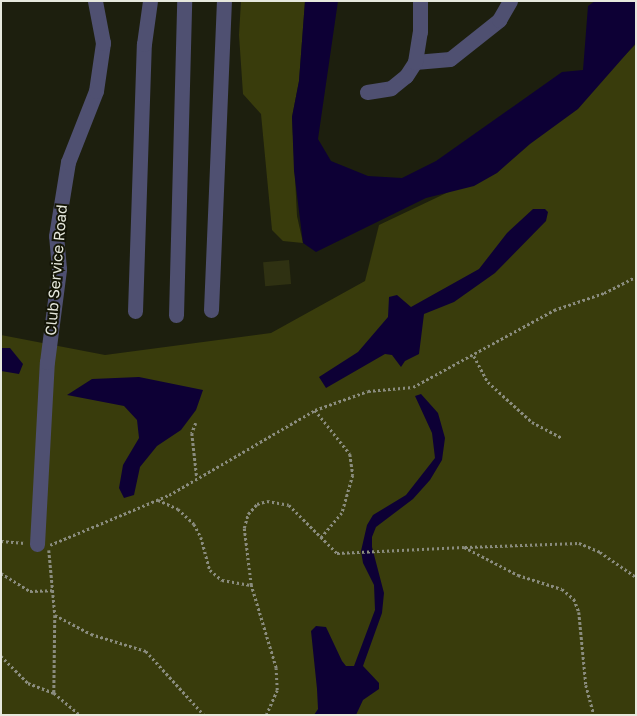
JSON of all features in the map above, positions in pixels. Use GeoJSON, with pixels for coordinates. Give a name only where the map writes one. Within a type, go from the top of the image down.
{"type":"FeatureCollection","features":[{"type":"Feature","properties":{"kind":"street","name":"Club Service Road"},"geometry":{"type":"LineString","coordinates":[[43,545],[47,362],[59,269],[56,236],[68,162],[96,91],[103,43],[95,1]]}},
{"type":"Feature","properties":{"kind":"street"},"geometry":{"type":"LineString","coordinates":[[135,311],[144,44],[150,1]]}},
{"type":"Feature","properties":{"kind":"street"},"geometry":{"type":"LineString","coordinates":[[176,315],[184,1]]}},
{"type":"Feature","properties":{"kind":"street"},"geometry":{"type":"LineString","coordinates":[[211,310],[224,1]]}},
{"type":"Feature","properties":{"kind":"street"},"geometry":{"type":"LineString","coordinates":[[367,92],[391,88],[406,76],[415,62],[420,32],[420,1]]}},
{"type":"Feature","properties":{"kind":"street"},"geometry":{"type":"LineString","coordinates":[[415,62],[450,59],[499,20],[510,1]]}},
{"type":"Feature","properties":{"kind":"path"},"geometry":{"type":"LineString","coordinates":[[1,541],[43,545],[158,500],[315,410],[368,391],[413,387],[474,356],[554,310],[604,293],[636,277]]}},
{"type":"Feature","properties":{"kind":"path"},"geometry":{"type":"LineString","coordinates":[[474,356],[488,382],[532,422],[562,438]]}},
{"type":"Feature","properties":{"kind":"path"},"geometry":{"type":"LineString","coordinates":[[315,410],[350,454],[353,474],[342,514],[321,538]]}},
{"type":"Feature","properties":{"kind":"path"},"geometry":{"type":"LineString","coordinates":[[196,423],[192,433],[197,478]]}},
{"type":"Feature","properties":{"kind":"path"},"geometry":{"type":"LineString","coordinates":[[158,500],[178,509],[194,524],[201,537],[210,570],[222,580],[251,585]]}},
{"type":"Feature","properties":{"kind":"path"},"geometry":{"type":"LineString","coordinates":[[266,715],[277,690],[276,668],[251,585],[244,528],[248,514],[257,504],[279,501],[289,505],[337,553],[579,543],[600,552],[636,577]]}},
{"type":"Feature","properties":{"kind":"path"},"geometry":{"type":"LineString","coordinates":[[43,545],[53,590],[55,615],[54,693]]}},
{"type":"Feature","properties":{"kind":"path"},"geometry":{"type":"LineString","coordinates":[[464,547],[518,575],[562,588],[574,599],[583,632],[586,685],[594,715]]}},
{"type":"Feature","properties":{"kind":"path"},"geometry":{"type":"LineString","coordinates":[[1,573],[30,591],[53,590]]}},
{"type":"Feature","properties":{"kind":"path"},"geometry":{"type":"LineString","coordinates":[[55,615],[92,634],[146,651],[204,715]]}},
{"type":"Feature","properties":{"kind":"path"},"geometry":{"type":"LineString","coordinates":[[1,656],[28,682],[54,693],[80,715]]}},
{"type":"Feature","properties":{"kind":"green space"},"geometry":{"type":"Polygon","coordinates":[[[241,1],[305,1],[299,81],[292,117],[297,216],[303,243],[283,241],[272,230],[261,114],[243,94],[239,35],[241,1]]]}},
{"type":"Feature","properties":{"kind":"green space"},"geometry":{"type":"Polygon","coordinates":[[[636,44],[636,715],[1,715],[1,335],[105,355],[271,333],[365,281],[379,225],[459,187],[612,68],[636,44]]]}},
{"type":"Feature","properties":{"kind":"shaded area"},"geometry":{"type":"Polygon","coordinates":[[[305,1],[338,1],[318,139],[331,161],[368,176],[402,178],[436,161],[562,72],[583,70],[588,6],[595,1],[636,1],[636,43],[578,109],[530,144],[497,173],[474,186],[426,198],[316,252],[303,243],[294,171],[292,117],[299,81],[305,1]]]}},
{"type":"Feature","properties":{"kind":"shaded area"},"geometry":{"type":"Polygon","coordinates":[[[533,209],[545,209],[548,212],[546,221],[495,273],[454,302],[424,314],[419,354],[405,361],[401,367],[392,355],[385,354],[326,388],[319,377],[358,352],[388,317],[389,297],[397,295],[411,307],[479,269],[507,233],[533,209]]]}},
{"type":"Feature","properties":{"kind":"shaded area"},"geometry":{"type":"Polygon","coordinates":[[[1,348],[10,348],[23,364],[19,374],[1,371],[1,348]]]}},
{"type":"Feature","properties":{"kind":"shaded area"},"geometry":{"type":"Polygon","coordinates":[[[139,377],[203,390],[196,410],[181,430],[157,446],[140,467],[134,495],[124,498],[119,488],[123,465],[139,438],[137,420],[124,406],[67,395],[92,379],[139,377]]]}},
{"type":"Feature","properties":{"kind":"shaded area"},"geometry":{"type":"Polygon","coordinates":[[[421,394],[438,413],[445,438],[442,460],[430,480],[413,499],[376,527],[372,537],[372,547],[384,593],[382,613],[363,666],[379,683],[379,689],[363,700],[356,715],[314,715],[318,709],[311,631],[316,626],[326,627],[342,661],[346,666],[354,666],[375,610],[374,585],[363,563],[361,551],[367,525],[373,515],[406,495],[435,458],[432,433],[415,396],[421,394]]]}},
{"type":"Feature","properties":{"kind":"building"},"geometry":{"type":"Polygon","coordinates":[[[289,260],[291,284],[265,286],[263,262],[289,260]]]}}]}
